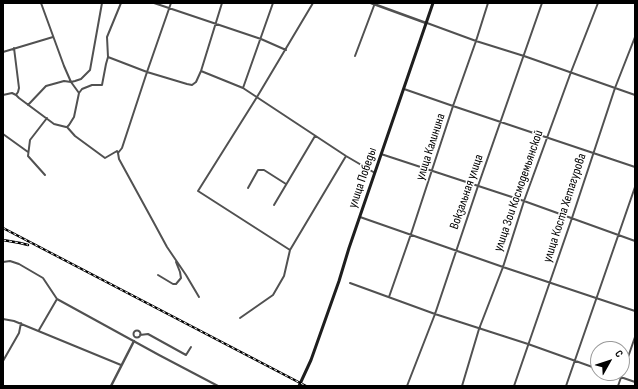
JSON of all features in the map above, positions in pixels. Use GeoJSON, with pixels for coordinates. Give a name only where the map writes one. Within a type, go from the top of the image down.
{"type":"FeatureCollection","features":[{"type":"Feature","properties":{"kind":"main road","name":"улица Победы"},"geometry":{"type":"LineString","coordinates":[[299,386],[311,360],[339,281],[434,3]]}},
{"type":"Feature","properties":{"kind":"street"},"geometry":{"type":"LineString","coordinates":[[41,3],[71,82],[79,93]]}},
{"type":"Feature","properties":{"kind":"street"},"geometry":{"type":"LineString","coordinates":[[28,105],[46,86],[64,81],[71,82],[81,78],[90,70],[102,3]]}},
{"type":"Feature","properties":{"kind":"street"},"geometry":{"type":"LineString","coordinates":[[67,127],[74,116],[79,93],[82,89],[92,85],[102,85],[108,57],[108,37],[121,3]]}},
{"type":"Feature","properties":{"kind":"street"},"geometry":{"type":"LineString","coordinates":[[154,3],[260,39],[286,50]]}},
{"type":"Feature","properties":{"kind":"street"},"geometry":{"type":"LineString","coordinates":[[171,3],[122,148],[118,153],[119,159],[134,188],[167,247],[199,297]]}},
{"type":"Feature","properties":{"kind":"street"},"geometry":{"type":"LineString","coordinates":[[108,57],[147,72],[192,85],[196,82],[201,71],[222,3]]}},
{"type":"Feature","properties":{"kind":"street"},"geometry":{"type":"LineString","coordinates":[[243,88],[273,3]]}},
{"type":"Feature","properties":{"kind":"street"},"geometry":{"type":"LineString","coordinates":[[290,250],[198,190],[286,50],[313,3]]}},
{"type":"Feature","properties":{"kind":"street"},"geometry":{"type":"LineString","coordinates":[[371,3],[476,41],[524,56],[635,95]]}},
{"type":"Feature","properties":{"kind":"street","name":"улица Калинина"},"geometry":{"type":"LineString","coordinates":[[389,297],[488,3]]}},
{"type":"Feature","properties":{"kind":"street","name":"Вокзальная улица"},"geometry":{"type":"LineString","coordinates":[[407,386],[435,314],[542,3]]}},
{"type":"Feature","properties":{"kind":"street","name":"улица Зои Космодемьянской"},"geometry":{"type":"LineString","coordinates":[[462,386],[479,329],[503,267],[524,201],[598,3]]}},
{"type":"Feature","properties":{"kind":"street"},"geometry":{"type":"LineString","coordinates":[[355,56],[375,4]]}},
{"type":"Feature","properties":{"kind":"street"},"geometry":{"type":"LineString","coordinates":[[3,52],[53,36]]}},
{"type":"Feature","properties":{"kind":"street","name":"улица Коста Хетагурова"},"geometry":{"type":"LineString","coordinates":[[514,386],[615,88],[635,37]]}},
{"type":"Feature","properties":{"kind":"street"},"geometry":{"type":"LineString","coordinates":[[14,48],[19,88],[16,95]]}},
{"type":"Feature","properties":{"kind":"street"},"geometry":{"type":"LineString","coordinates":[[201,71],[243,88],[375,174]]}},
{"type":"Feature","properties":{"kind":"street"},"geometry":{"type":"LineString","coordinates":[[404,89],[635,167]]}},
{"type":"Feature","properties":{"kind":"street"},"geometry":{"type":"LineString","coordinates":[[3,95],[12,93],[16,95],[54,124],[67,127],[75,136],[105,158],[117,151],[118,153]]}},
{"type":"Feature","properties":{"kind":"street"},"geometry":{"type":"LineString","coordinates":[[45,175],[28,156],[28,152],[30,140],[47,118]]}},
{"type":"Feature","properties":{"kind":"street"},"geometry":{"type":"LineString","coordinates":[[3,134],[28,152]]}},
{"type":"Feature","properties":{"kind":"street"},"geometry":{"type":"LineString","coordinates":[[274,204],[315,136]]}},
{"type":"Feature","properties":{"kind":"street"},"geometry":{"type":"LineString","coordinates":[[382,154],[524,201],[635,241]]}},
{"type":"Feature","properties":{"kind":"street"},"geometry":{"type":"LineString","coordinates":[[240,318],[273,295],[284,276],[290,250],[346,156]]}},
{"type":"Feature","properties":{"kind":"street"},"geometry":{"type":"LineString","coordinates":[[248,188],[258,170],[264,170],[286,184]]}},
{"type":"Feature","properties":{"kind":"street"},"geometry":{"type":"LineString","coordinates":[[566,386],[635,187]]}},
{"type":"Feature","properties":{"kind":"street"},"geometry":{"type":"LineString","coordinates":[[360,217],[635,311]]}},
{"type":"Feature","properties":{"kind":"street"},"geometry":{"type":"LineString","coordinates":[[158,275],[166,281],[176,284],[181,278],[176,260]]}},
{"type":"Feature","properties":{"kind":"street"},"geometry":{"type":"LineString","coordinates":[[3,262],[10,261],[19,264],[43,278],[57,299],[218,386]]}},
{"type":"Feature","properties":{"kind":"street"},"geometry":{"type":"LineString","coordinates":[[350,283],[435,314],[528,344],[590,366]]}},
{"type":"Feature","properties":{"kind":"street"},"geometry":{"type":"LineString","coordinates":[[39,330],[57,299]]}},
{"type":"Feature","properties":{"kind":"street"},"geometry":{"type":"LineString","coordinates":[[3,319],[14,320],[121,365]]}},
{"type":"Feature","properties":{"kind":"street"},"geometry":{"type":"LineString","coordinates":[[3,361],[19,333],[21,324]]}},
{"type":"Feature","properties":{"kind":"street"},"geometry":{"type":"LineString","coordinates":[[111,386],[134,341],[136,336],[134,333],[138,331],[141,334]]}},
{"type":"Feature","properties":{"kind":"street"},"geometry":{"type":"LineString","coordinates":[[136,336],[139,337],[141,334],[148,334],[186,355],[191,348]]}},
{"type":"Feature","properties":{"kind":"street"},"geometry":{"type":"LineString","coordinates":[[630,351],[635,337]]}},
{"type":"Feature","properties":{"kind":"railway"},"geometry":{"type":"LineString","coordinates":[[3,228],[306,386]]}},
{"type":"Feature","properties":{"kind":"railway"},"geometry":{"type":"LineString","coordinates":[[3,240],[28,245]]}}]}
